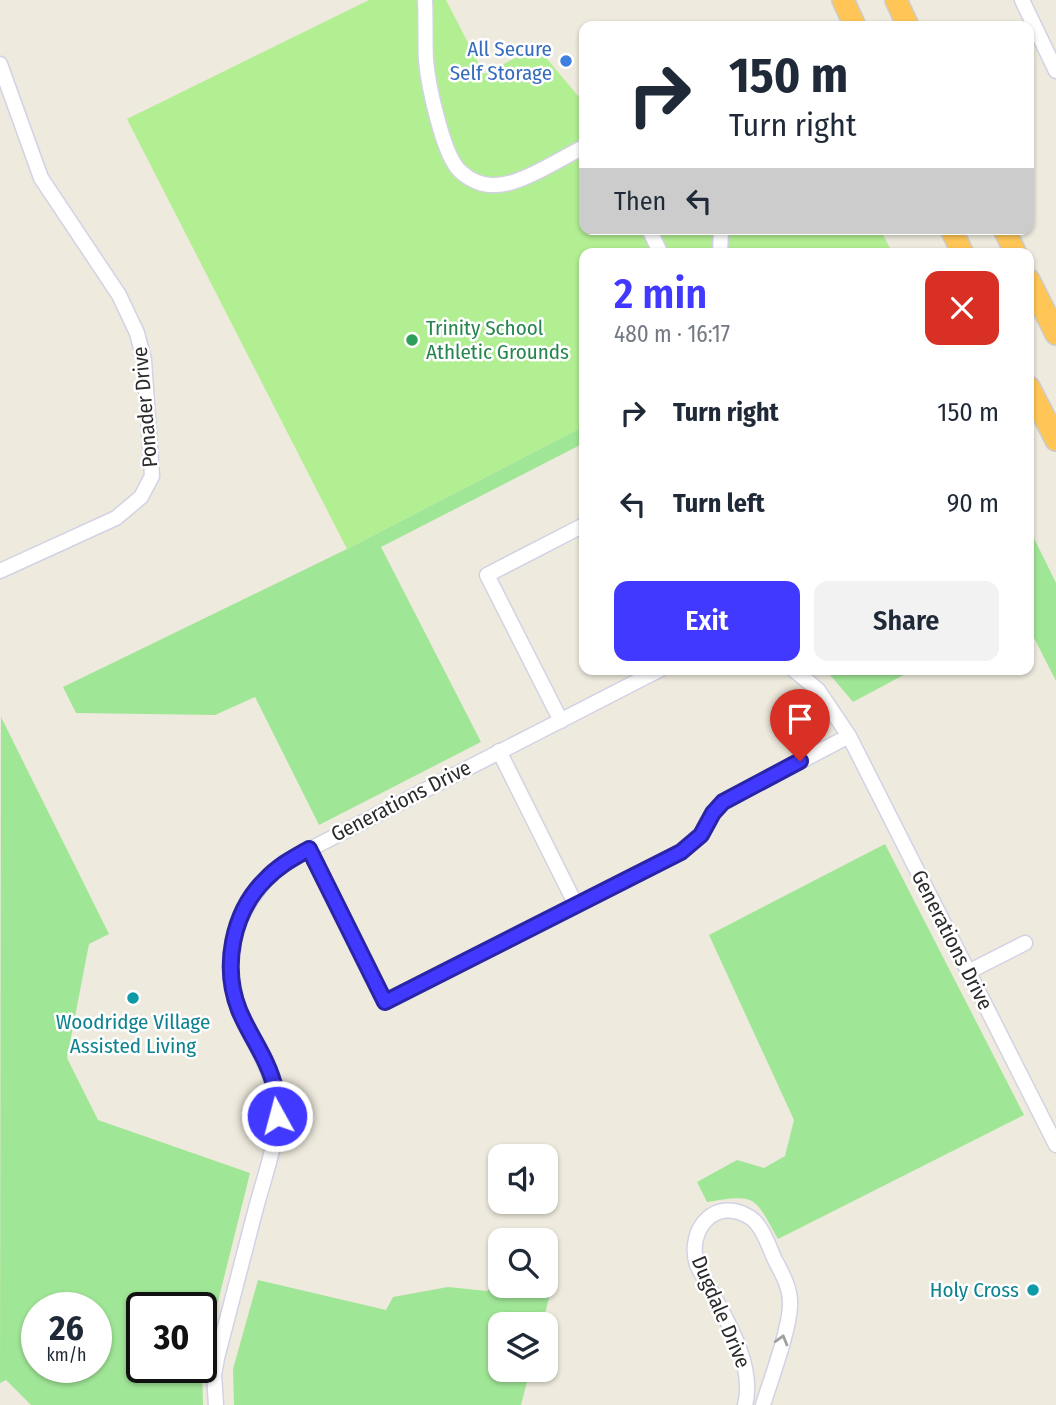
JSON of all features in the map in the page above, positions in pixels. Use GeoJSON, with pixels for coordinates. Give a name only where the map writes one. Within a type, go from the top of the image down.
{"type":"FeatureCollection","features":[{"type":"Feature","properties":{"kind":"highway"},"geometry":{"type":"LineString","coordinates":[[843,0],[854,21]]}},
{"type":"Feature","properties":{"kind":"highway"},"geometry":{"type":"LineString","coordinates":[[895,0],[906,21]]}},
{"type":"Feature","properties":{"kind":"highway"},"geometry":{"type":"LineString","coordinates":[[1034,290],[1056,334]]}},
{"type":"Feature","properties":{"kind":"highway"},"geometry":{"type":"LineString","coordinates":[[1034,397],[1056,440]]}},
{"type":"Feature","properties":{"kind":"street"},"geometry":{"type":"LineString","coordinates":[[425,0],[426,60],[446,146],[459,171],[481,184],[497,186],[517,180],[579,149]]}},
{"type":"Feature","properties":{"kind":"street"},"geometry":{"type":"LineString","coordinates":[[1022,0],[1032,21]]}},
{"type":"Feature","properties":{"kind":"street"},"geometry":{"type":"LineString","coordinates":[[1034,25],[1056,71]]}},
{"type":"Feature","properties":{"kind":"street","name":"Ponader Drive"},"geometry":{"type":"LineString","coordinates":[[0,64],[41,178],[119,295],[137,333],[144,359],[152,476],[142,497],[116,517],[0,571]]}},
{"type":"Feature","properties":{"kind":"street"},"geometry":{"type":"LineString","coordinates":[[561,721],[487,575],[579,528]]}},
{"type":"Feature","properties":{"kind":"street","name":"Generations Drive"},"geometry":{"type":"LineString","coordinates":[[216,1405],[214,1375],[217,1358],[268,1165],[277,1116],[275,1089],[267,1065],[239,1010],[233,989],[230,965],[232,947],[244,908],[256,890],[283,863],[649,675]]}},
{"type":"Feature","properties":{"kind":"street","name":"Generations Drive"},"geometry":{"type":"LineString","coordinates":[[800,675],[818,690],[849,736],[1055,1141]]}},
{"type":"Feature","properties":{"kind":"street"},"geometry":{"type":"LineString","coordinates":[[309,849],[385,1002],[681,852],[701,835],[713,813],[723,802],[849,736]]}},
{"type":"Feature","properties":{"kind":"street"},"geometry":{"type":"LineString","coordinates":[[499,751],[576,905]]}},
{"type":"Feature","properties":{"kind":"street"},"geometry":{"type":"LineString","coordinates":[[968,972],[1025,943]]}},
{"type":"Feature","properties":{"kind":"street","name":"Dugdale Drive"},"geometry":{"type":"LineString","coordinates":[[745,1405],[748,1387],[743,1356],[693,1253],[696,1232],[709,1217],[718,1213],[741,1214],[758,1226],[790,1294],[786,1325],[763,1405]]}},
{"type":"Feature","properties":{"kind":"green space","name":"Trinity School Athletic Grounds"},"geometry":{"type":"Polygon","coordinates":[[[369,0],[446,0],[484,74],[537,47],[579,97],[579,235],[883,235],[890,248],[579,248],[579,429],[347,549],[127,119],[369,0]]]}},
{"type":"Feature","properties":{"kind":"green space"},"geometry":{"type":"Polygon","coordinates":[[[579,429],[579,446],[381,547],[481,742],[319,825],[255,697],[215,715],[76,713],[63,687],[347,549],[579,429]]]}},
{"type":"Feature","properties":{"kind":"green space"},"geometry":{"type":"Polygon","coordinates":[[[1034,538],[1056,583],[1056,681],[1034,638],[1034,538]]]}},
{"type":"Feature","properties":{"kind":"green space"},"geometry":{"type":"Polygon","coordinates":[[[830,675],[904,675],[853,702],[830,675]]]}},
{"type":"Feature","properties":{"kind":"green space"},"geometry":{"type":"Polygon","coordinates":[[[1,717],[109,934],[89,944],[67,1058],[98,1120],[250,1173],[217,1306],[217,1292],[126,1292],[126,1383],[202,1383],[203,1405],[31,1405],[6,1380],[0,1383],[1,717]]]}},
{"type":"Feature","properties":{"kind":"green space"},"geometry":{"type":"Polygon","coordinates":[[[885,844],[1024,1115],[778,1239],[764,1214],[752,1201],[736,1198],[707,1202],[697,1182],[737,1160],[764,1168],[785,1156],[794,1120],[709,935],[885,844]]]}},
{"type":"Feature","properties":{"kind":"green space"},"geometry":{"type":"Polygon","coordinates":[[[258,1280],[386,1310],[393,1297],[448,1287],[487,1291],[488,1298],[549,1298],[545,1312],[488,1312],[488,1382],[527,1382],[521,1405],[234,1405],[233,1369],[258,1280]]]}},
{"type":"Feature","properties":{"kind":"place","name":"All Secure Self Storage"},"geometry":{"type":"Point","coordinates":[566,61]}},
{"type":"Feature","properties":{"kind":"place","name":"Trinity School Athletic Grounds"},"geometry":{"type":"Point","coordinates":[412,340]}},
{"type":"Feature","properties":{"kind":"place","name":"Woodridge Village Assisted Living"},"geometry":{"type":"Point","coordinates":[133,998]}},
{"type":"Feature","properties":{"kind":"place","name":"Holy Cross"},"geometry":{"type":"Point","coordinates":[1033,1290]}},
{"type":"Feature","properties":{"kind":"route"},"geometry":{"type":"LineString","coordinates":[[277,1116],[275,1089],[267,1065],[239,1010],[230,965],[236,928],[244,908],[265,879],[283,863],[309,849],[385,1002],[681,852],[701,835],[713,813],[723,802],[800,761]]}}]}
